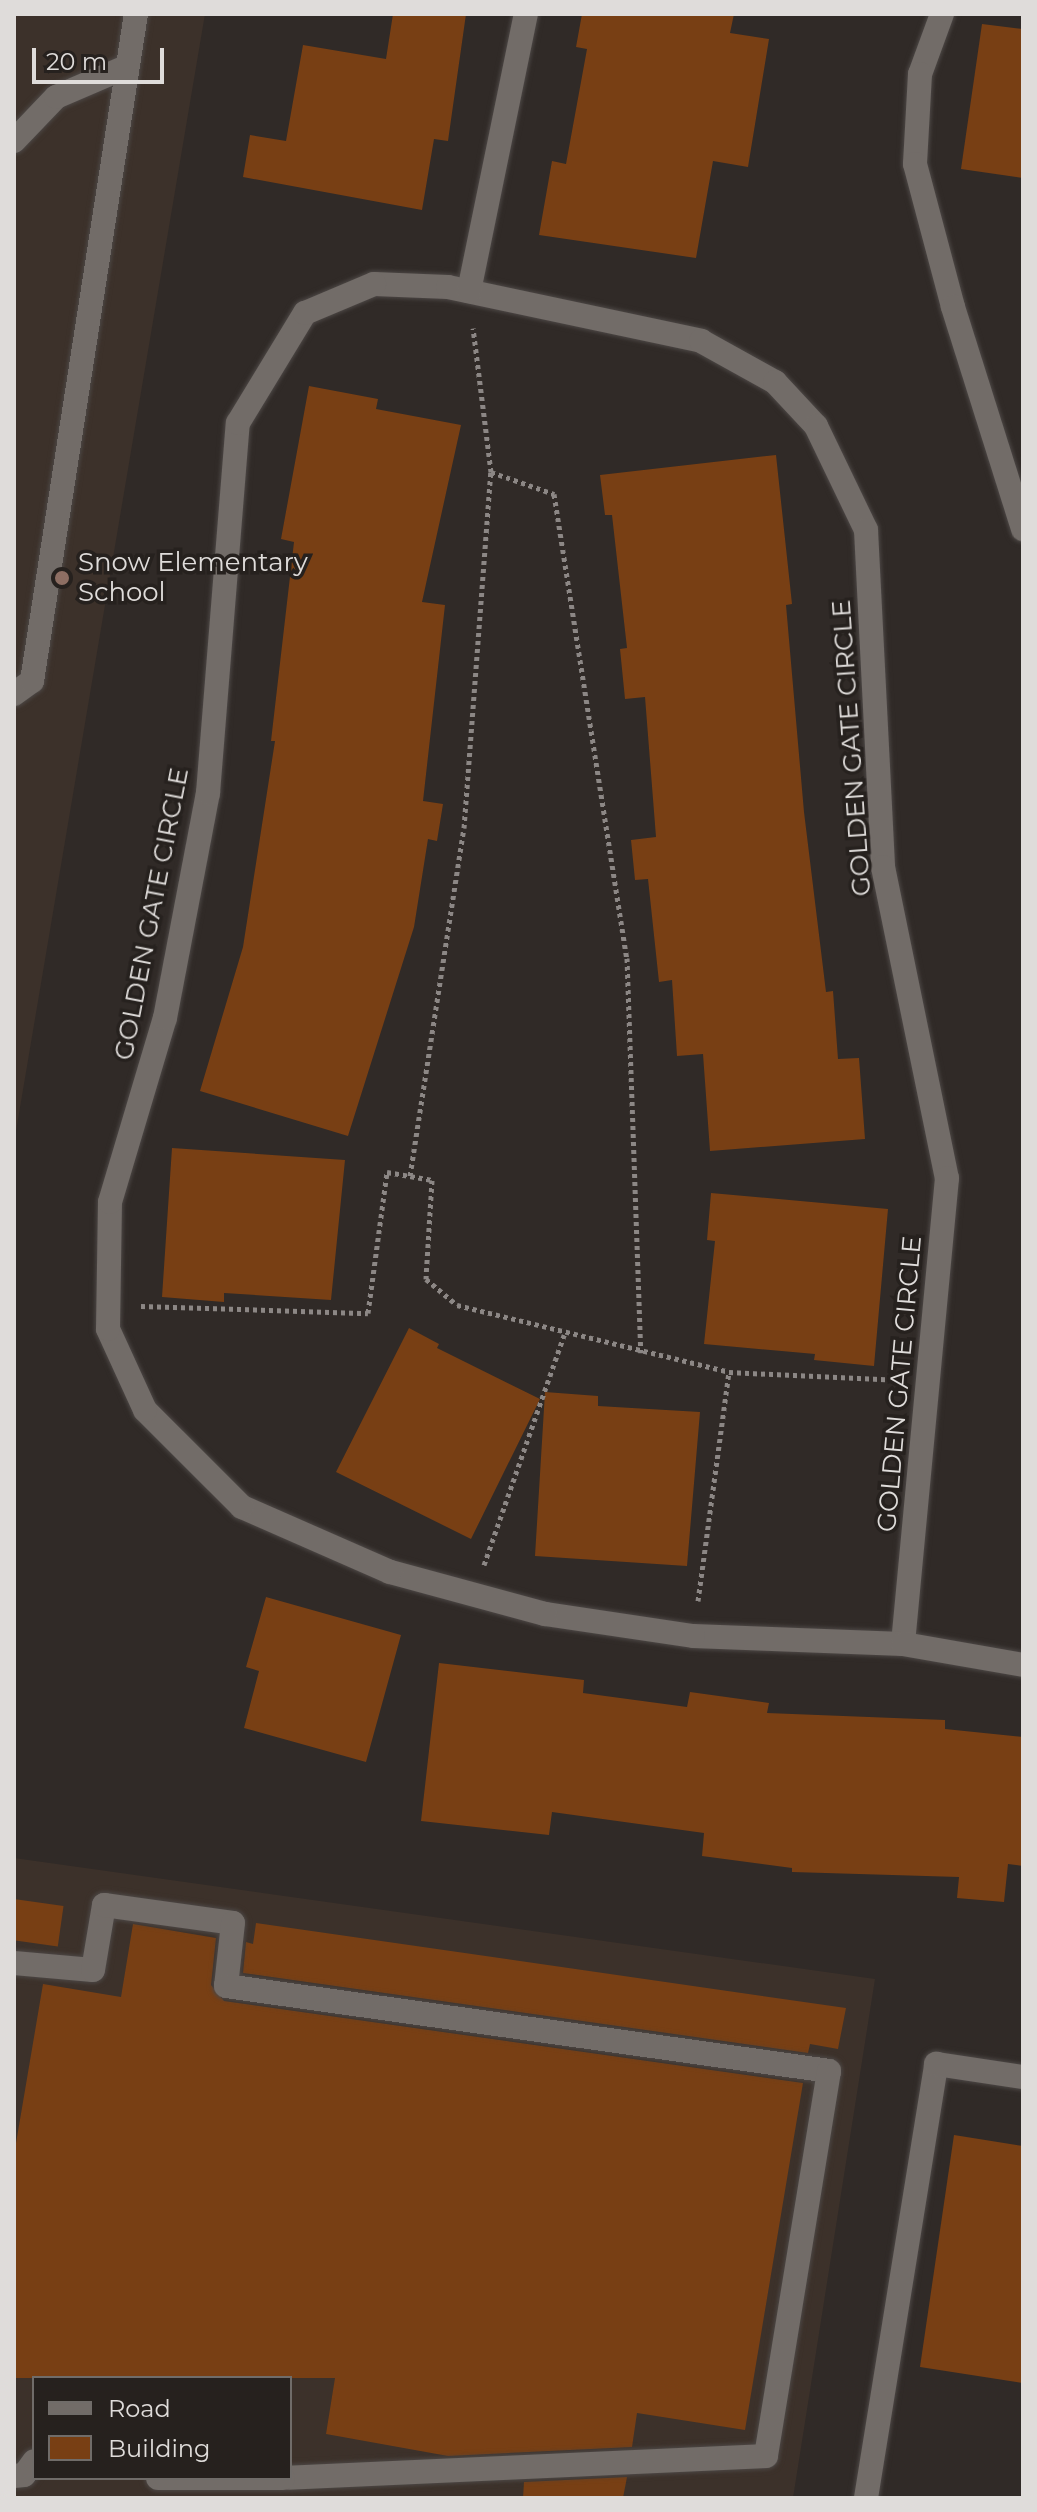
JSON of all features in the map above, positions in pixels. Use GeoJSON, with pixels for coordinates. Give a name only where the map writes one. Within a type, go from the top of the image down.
{"type":"FeatureCollection","features":[{"type":"Feature","properties":{"kind":"street"},"geometry":{"type":"LineString","coordinates":[[14,694],[32,681],[136,14]]}},
{"type":"Feature","properties":{"kind":"street"},"geometry":{"type":"LineString","coordinates":[[469,291],[526,14]]}},
{"type":"Feature","properties":{"kind":"street"},"geometry":{"type":"LineString","coordinates":[[942,14],[920,74],[915,164],[953,307],[1023,529]]}},
{"type":"Feature","properties":{"kind":"street"},"geometry":{"type":"LineString","coordinates":[[14,141],[56,97],[128,66]]}},
{"type":"Feature","properties":{"kind":"street","name":"GOLDEN GATE CIRCLE"},"geometry":{"type":"LineString","coordinates":[[903,1644],[947,1178],[883,867],[866,530],[816,426],[775,382],[701,341],[469,291],[374,284],[305,313],[238,423],[208,793],[165,1018],[110,1202],[108,1329],[145,1410],[242,1507],[390,1572],[545,1614],[693,1636],[903,1644],[1023,1665]]}},
{"type":"Feature","properties":{"kind":"street"},"geometry":{"type":"LineString","coordinates":[[14,1963],[93,1970],[104,1905],[233,1923],[226,1986],[829,2071],[766,2456],[292,2478]]}},
{"type":"Feature","properties":{"kind":"street"},"geometry":{"type":"LineString","coordinates":[[866,2498],[936,2064],[1023,2077]]}},
{"type":"Feature","properties":{"kind":"street"},"geometry":{"type":"LineString","coordinates":[[14,2476],[24,2475],[32,2464]]}},
{"type":"Feature","properties":{"kind":"street"},"geometry":{"type":"LineString","coordinates":[[163,2480],[188,2490],[267,2480]]}},
{"type":"Feature","properties":{"kind":"path"},"geometry":{"type":"LineString","coordinates":[[410,1176],[464,828],[491,472],[469,291]]}},
{"type":"Feature","properties":{"kind":"path"},"geometry":{"type":"LineString","coordinates":[[491,472],[554,494],[627,958],[641,1353]]}},
{"type":"Feature","properties":{"kind":"path"},"geometry":{"type":"LineString","coordinates":[[108,1304],[368,1313],[387,1172],[432,1180],[426,1279],[457,1305],[564,1335],[729,1372],[928,1382]]}},
{"type":"Feature","properties":{"kind":"path"},"geometry":{"type":"LineString","coordinates":[[473,1595],[564,1335]]}},
{"type":"Feature","properties":{"kind":"path"},"geometry":{"type":"LineString","coordinates":[[693,1636],[729,1372]]}},
{"type":"Feature","properties":{"kind":"shaded area","name":"Snow Elementary School"},"geometry":{"type":"Polygon","coordinates":[[[14,14],[205,14],[14,1143],[14,14]]]}},
{"type":"Feature","properties":{"kind":"shaded area"},"geometry":{"type":"Polygon","coordinates":[[[14,1858],[875,1979],[793,2498],[14,2498],[14,1858]]]}},
{"type":"Feature","properties":{"kind":"building"},"geometry":{"type":"Polygon","coordinates":[[[393,14],[466,14],[448,141],[434,139],[422,210],[243,177],[250,135],[286,141],[303,45],[386,59],[393,14]]]}},
{"type":"Feature","properties":{"kind":"building"},"geometry":{"type":"Polygon","coordinates":[[[582,14],[734,14],[730,33],[769,39],[748,167],[713,161],[696,258],[539,235],[552,161],[566,164],[587,49],[576,47],[582,14]]]}},
{"type":"Feature","properties":{"kind":"building"},"geometry":{"type":"Polygon","coordinates":[[[982,24],[1023,29],[1023,178],[961,169],[982,24]]]}},
{"type":"Feature","properties":{"kind":"building"},"geometry":{"type":"Polygon","coordinates":[[[309,386],[378,399],[376,409],[461,425],[422,602],[445,605],[423,801],[443,804],[437,841],[428,839],[414,927],[348,1136],[200,1091],[243,947],[275,741],[271,741],[294,542],[281,539],[309,386]]]}},
{"type":"Feature","properties":{"kind":"building"},"geometry":{"type":"Polygon","coordinates":[[[776,455],[792,604],[786,605],[804,812],[826,992],[833,991],[838,1059],[859,1058],[865,1139],[710,1151],[703,1054],[677,1056],[672,980],[659,982],[648,879],[635,880],[631,840],[656,837],[645,697],[625,699],[620,649],[627,648],[612,515],[605,515],[600,475],[776,455]]]}},
{"type":"Feature","properties":{"kind":"building"},"geometry":{"type":"Polygon","coordinates":[[[172,1148],[345,1160],[331,1300],[224,1293],[224,1302],[162,1297],[172,1148]]]}},
{"type":"Feature","properties":{"kind":"building"},"geometry":{"type":"Polygon","coordinates":[[[711,1193],[888,1209],[874,1366],[814,1360],[815,1354],[704,1344],[715,1241],[707,1240],[711,1193]]]}},
{"type":"Feature","properties":{"kind":"building"},"geometry":{"type":"Polygon","coordinates":[[[409,1328],[439,1344],[437,1348],[540,1399],[471,1539],[336,1472],[409,1328]]]}},
{"type":"Feature","properties":{"kind":"building"},"geometry":{"type":"Polygon","coordinates":[[[545,1392],[598,1396],[598,1406],[700,1412],[687,1566],[535,1556],[545,1392]]]}},
{"type":"Feature","properties":{"kind":"building"},"geometry":{"type":"Polygon","coordinates":[[[266,1597],[401,1635],[366,1762],[244,1728],[259,1671],[246,1667],[266,1597]]]}},
{"type":"Feature","properties":{"kind":"building"},"geometry":{"type":"Polygon","coordinates":[[[439,1663],[584,1680],[583,1693],[687,1707],[690,1692],[769,1703],[767,1713],[945,1720],[945,1729],[1023,1737],[1023,1866],[1008,1864],[1004,1902],[957,1898],[959,1877],[792,1872],[792,1868],[702,1856],[704,1833],[552,1812],[549,1835],[421,1821],[439,1663]]]}},
{"type":"Feature","properties":{"kind":"building"},"geometry":{"type":"Polygon","coordinates":[[[14,1899],[64,1906],[58,1947],[14,1940],[14,1899]]]}},
{"type":"Feature","properties":{"kind":"building"},"geometry":{"type":"Polygon","coordinates":[[[256,1923],[846,2008],[838,2049],[810,2044],[808,2053],[243,1973],[246,1942],[253,1944],[256,1923]]]}},
{"type":"Feature","properties":{"kind":"building"},"geometry":{"type":"Polygon","coordinates":[[[133,1924],[216,1938],[211,1985],[224,2001],[803,2083],[745,2430],[637,2413],[632,2447],[448,2456],[326,2434],[335,2378],[14,2378],[14,2155],[43,1984],[121,1997],[133,1924]]]}},
{"type":"Feature","properties":{"kind":"building"},"geometry":{"type":"Polygon","coordinates":[[[954,2135],[1023,2146],[1023,2383],[920,2367],[954,2135]]]}},
{"type":"Feature","properties":{"kind":"building"},"geometry":{"type":"Polygon","coordinates":[[[627,2477],[623,2498],[523,2498],[524,2482],[627,2477]]]}},
{"type":"Feature","properties":{"kind":"place","name":"Snow Elementary School"},"geometry":{"type":"Point","coordinates":[62,578]}}]}
